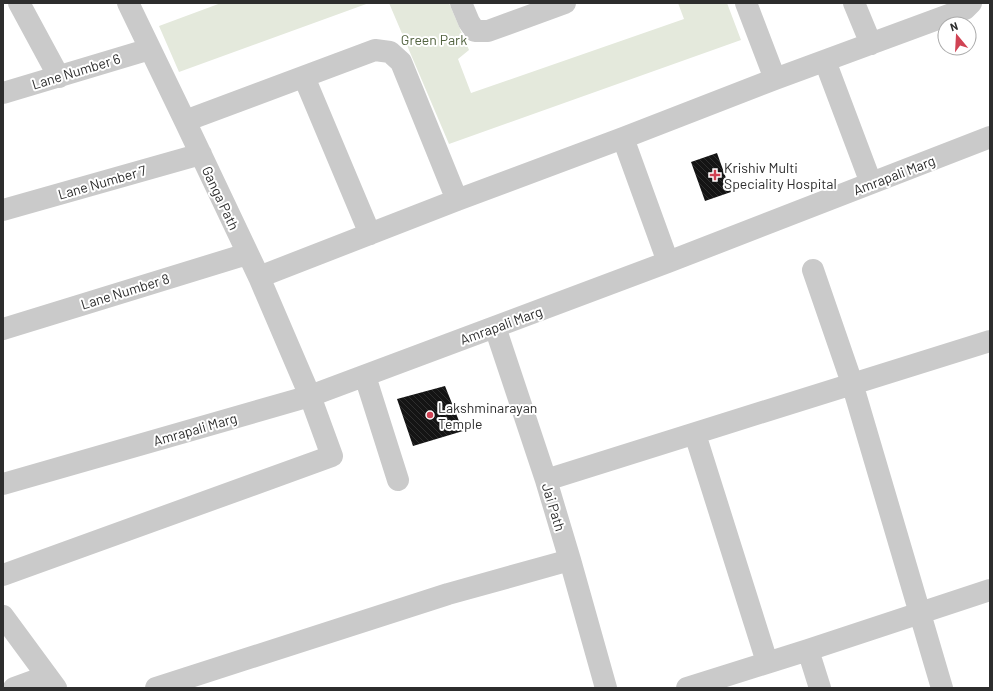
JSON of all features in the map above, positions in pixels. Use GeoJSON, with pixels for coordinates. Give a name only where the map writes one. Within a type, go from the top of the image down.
{"type":"FeatureCollection","features":[{"type":"Feature","properties":{"kind":"street"},"geometry":{"type":"LineString","coordinates":[[19,3],[59,77]]}},
{"type":"Feature","properties":{"kind":"street","name":"Ganga Path"},"geometry":{"type":"LineString","coordinates":[[3,575],[332,456],[310,396],[259,277],[128,3]]}},
{"type":"Feature","properties":{"kind":"street"},"geometry":{"type":"LineString","coordinates":[[461,3],[469,22],[475,31],[488,31],[565,3]]}},
{"type":"Feature","properties":{"kind":"street"},"geometry":{"type":"LineString","coordinates":[[746,3],[775,79]]}},
{"type":"Feature","properties":{"kind":"street"},"geometry":{"type":"LineString","coordinates":[[854,3],[871,44]]}},
{"type":"Feature","properties":{"kind":"street"},"geometry":{"type":"LineString","coordinates":[[259,277],[775,79],[965,9],[971,3]]}},
{"type":"Feature","properties":{"kind":"street","name":"Lane Number 6"},"geometry":{"type":"LineString","coordinates":[[3,93],[150,49]]}},
{"type":"Feature","properties":{"kind":"street"},"geometry":{"type":"LineString","coordinates":[[185,121],[375,50],[390,52],[401,62],[457,200]]}},
{"type":"Feature","properties":{"kind":"street"},"geometry":{"type":"LineString","coordinates":[[825,61],[871,183]]}},
{"type":"Feature","properties":{"kind":"street"},"geometry":{"type":"LineString","coordinates":[[304,77],[370,234]]}},
{"type":"Feature","properties":{"kind":"street","name":"Amrapali Marg"},"geometry":{"type":"LineString","coordinates":[[3,484],[310,396],[668,262],[990,137]]}},
{"type":"Feature","properties":{"kind":"street"},"geometry":{"type":"LineString","coordinates":[[623,138],[668,262]]}},
{"type":"Feature","properties":{"kind":"street","name":"Lane Number 7"},"geometry":{"type":"LineString","coordinates":[[3,210],[201,154]]}},
{"type":"Feature","properties":{"kind":"street","name":"Lane Number 8"},"geometry":{"type":"LineString","coordinates":[[3,329],[247,254]]}},
{"type":"Feature","properties":{"kind":"street"},"geometry":{"type":"LineString","coordinates":[[813,270],[852,383],[942,688]]}},
{"type":"Feature","properties":{"kind":"street","name":"Jai Path"},"geometry":{"type":"LineString","coordinates":[[495,327],[546,480],[606,688]]}},
{"type":"Feature","properties":{"kind":"street"},"geometry":{"type":"LineString","coordinates":[[546,480],[990,341]]}},
{"type":"Feature","properties":{"kind":"street"},"geometry":{"type":"LineString","coordinates":[[364,376],[398,480]]}},
{"type":"Feature","properties":{"kind":"street"},"geometry":{"type":"LineString","coordinates":[[695,434],[767,662]]}},
{"type":"Feature","properties":{"kind":"street"},"geometry":{"type":"LineString","coordinates":[[156,688],[448,594],[570,560]]}},
{"type":"Feature","properties":{"kind":"street"},"geometry":{"type":"LineString","coordinates":[[696,687],[767,662],[990,590]]}},
{"type":"Feature","properties":{"kind":"street"},"geometry":{"type":"LineString","coordinates":[[3,616],[52,682],[14,688]]}},
{"type":"Feature","properties":{"kind":"street"},"geometry":{"type":"LineString","coordinates":[[808,650],[820,688]]}},
{"type":"Feature","properties":{"kind":"green space"},"geometry":{"type":"Polygon","coordinates":[[[221,3],[369,3],[179,72],[159,26],[221,3]]]}},
{"type":"Feature","properties":{"kind":"green space","name":"Green Park"},"geometry":{"type":"Polygon","coordinates":[[[389,3],[449,3],[469,50],[458,59],[471,93],[684,19],[678,3],[727,3],[741,40],[449,144],[389,3]]]}},
{"type":"Feature","properties":{"kind":"building"},"geometry":{"type":"Polygon","coordinates":[[[717,153],[731,192],[705,201],[691,162],[717,153]]]}},
{"type":"Feature","properties":{"kind":"building","name":"Lakshminarayan Temple"},"geometry":{"type":"Polygon","coordinates":[[[445,386],[463,431],[413,446],[397,399],[445,386]]]}},
{"type":"Feature","properties":{"kind":"place","name":"Krishiv Multi Speciality Hospital"},"geometry":{"type":"Point","coordinates":[715,175]}},
{"type":"Feature","properties":{"kind":"place","name":"Lakshminarayan Temple"},"geometry":{"type":"Point","coordinates":[430,415]}}]}
